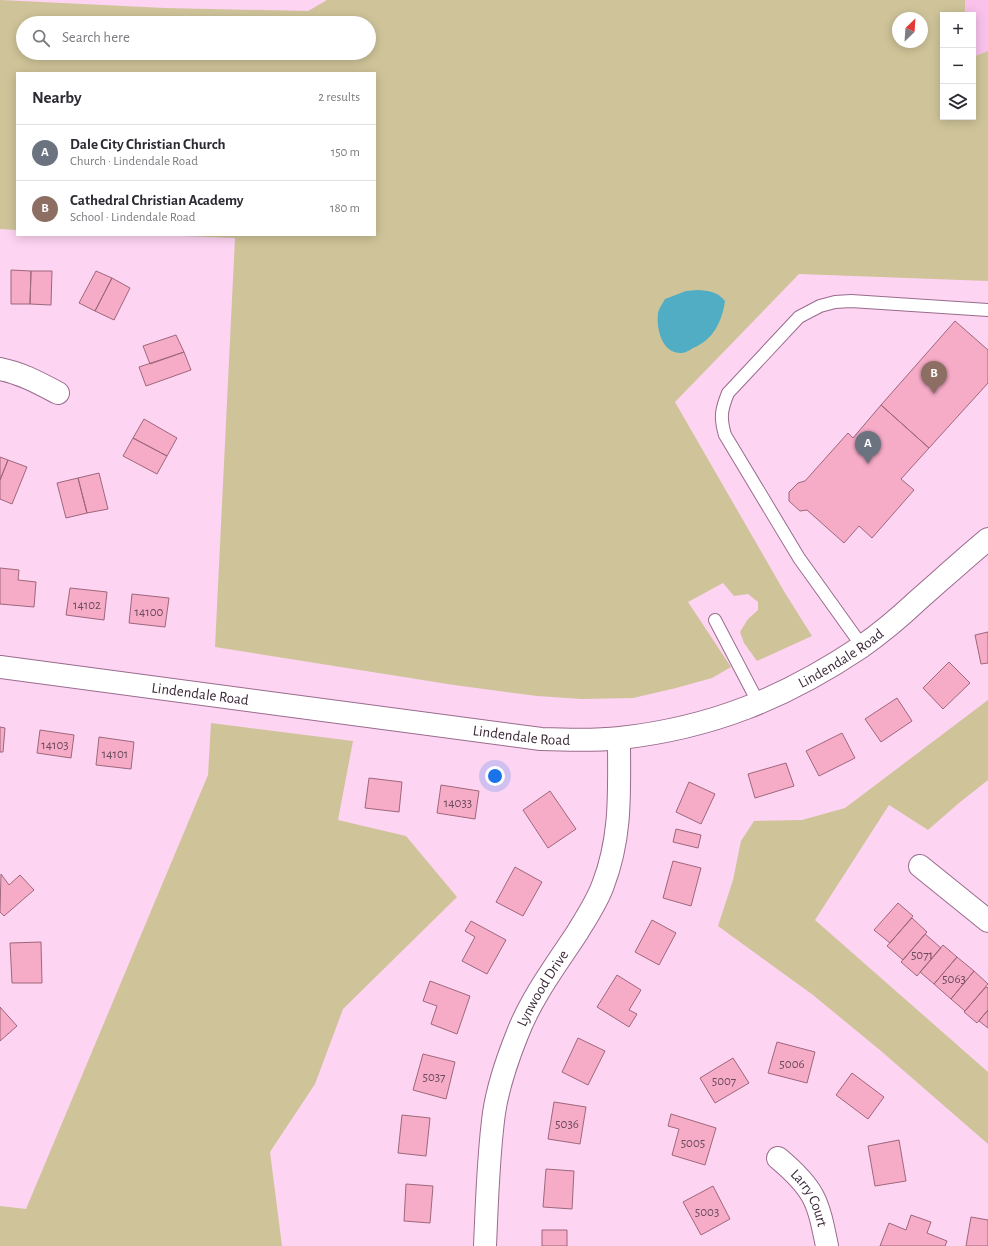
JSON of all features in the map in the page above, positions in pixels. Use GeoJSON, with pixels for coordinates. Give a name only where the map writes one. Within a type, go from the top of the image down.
{"type":"FeatureCollection","features":[{"type":"Feature","properties":{"kind":"street"},"geometry":{"type":"LineString","coordinates":[[0,369],[32,379],[58,393]]}},
{"type":"Feature","properties":{"kind":"street","name":"Lindendale Road"},"geometry":{"type":"LineString","coordinates":[[0,667],[541,740],[592,740],[619,738],[671,731],[709,721],[759,704],[806,681],[862,646],[901,615],[988,539]]}},
{"type":"Feature","properties":{"kind":"street","name":"Lynwood Drive"},"geometry":{"type":"LineString","coordinates":[[485,1246],[494,1112],[503,1073],[518,1033],[536,996],[587,916],[603,886],[613,854],[618,820],[619,738]]}},
{"type":"Feature","properties":{"kind":"street"},"geometry":{"type":"LineString","coordinates":[[920,866],[988,921]]}},
{"type":"Feature","properties":{"kind":"street","name":"Larry Court"},"geometry":{"type":"LineString","coordinates":[[778,1158],[794,1171],[810,1189],[820,1213],[827,1246]]}},
{"type":"Feature","properties":{"kind":"lane"},"geometry":{"type":"LineString","coordinates":[[862,646],[799,558],[725,435],[721,421],[722,406],[728,393],[799,317],[820,306],[835,302],[851,301],[988,310]]}},
{"type":"Feature","properties":{"kind":"lane"},"geometry":{"type":"LineString","coordinates":[[715,620],[759,704]]}},
{"type":"Feature","properties":{"kind":"shaded area"},"geometry":{"type":"Polygon","coordinates":[[[0,0],[165,8],[308,11],[327,0],[965,0],[965,12],[940,12],[940,120],[976,120],[976,56],[988,51],[988,281],[799,274],[675,402],[785,593],[812,636],[757,661],[744,643],[740,632],[748,619],[758,610],[758,602],[748,594],[734,596],[723,583],[688,602],[731,667],[712,678],[633,698],[582,699],[537,696],[454,685],[215,647],[235,238],[182,236],[376,236],[376,72],[16,72],[16,230],[0,229],[0,0]]]}},
{"type":"Feature","properties":{"kind":"shaded area"},"geometry":{"type":"Polygon","coordinates":[[[965,0],[988,0],[988,63],[976,62],[976,12],[965,12],[965,0]]]}},
{"type":"Feature","properties":{"kind":"shaded area"},"geometry":{"type":"Polygon","coordinates":[[[988,700],[988,780],[928,830],[889,805],[815,920],[988,1072],[988,1144],[881,1051],[813,995],[718,926],[733,880],[741,841],[754,821],[802,820],[845,808],[988,700]]]}},
{"type":"Feature","properties":{"kind":"shaded area"},"geometry":{"type":"Polygon","coordinates":[[[211,723],[353,741],[338,820],[406,836],[457,897],[343,1009],[315,1084],[270,1152],[282,1246],[0,1246],[0,1206],[26,1209],[208,775],[211,723]]]}},
{"type":"Feature","properties":{"kind":"water"},"geometry":{"type":"Polygon","coordinates":[[[697,290],[712,292],[719,295],[725,301],[722,316],[711,335],[700,345],[686,352],[675,352],[665,345],[659,333],[658,313],[660,307],[665,299],[686,291],[697,290]]]}},
{"type":"Feature","properties":{"kind":"building"},"geometry":{"type":"Polygon","coordinates":[[[11,270],[31,271],[30,304],[11,304],[11,270]]]}},
{"type":"Feature","properties":{"kind":"building"},"geometry":{"type":"Polygon","coordinates":[[[31,271],[52,271],[51,305],[30,304],[31,271]]]}},
{"type":"Feature","properties":{"kind":"building"},"geometry":{"type":"Polygon","coordinates":[[[96,271],[112,278],[95,311],[79,303],[96,271]]]}},
{"type":"Feature","properties":{"kind":"building"},"geometry":{"type":"Polygon","coordinates":[[[112,278],[130,288],[114,320],[95,311],[112,278]]]}},
{"type":"Feature","properties":{"kind":"building"},"geometry":{"type":"Polygon","coordinates":[[[955,321],[988,350],[988,383],[929,448],[881,405],[955,321]]]}},
{"type":"Feature","properties":{"kind":"building"},"geometry":{"type":"Polygon","coordinates":[[[176,335],[184,352],[150,364],[143,346],[176,335]]]}},
{"type":"Feature","properties":{"kind":"building"},"geometry":{"type":"Polygon","coordinates":[[[184,352],[191,370],[146,386],[139,367],[184,352]]]}},
{"type":"Feature","properties":{"kind":"building"},"geometry":{"type":"Polygon","coordinates":[[[881,405],[929,448],[901,479],[914,490],[872,538],[859,526],[844,543],[807,510],[800,511],[789,501],[789,492],[798,483],[805,481],[848,433],[853,438],[881,405]]]}},
{"type":"Feature","properties":{"kind":"building"},"geometry":{"type":"Polygon","coordinates":[[[144,419],[177,438],[167,456],[133,438],[144,419]]]}},
{"type":"Feature","properties":{"kind":"building"},"geometry":{"type":"Polygon","coordinates":[[[133,438],[167,456],[157,474],[123,456],[133,438]]]}},
{"type":"Feature","properties":{"kind":"building"},"geometry":{"type":"Polygon","coordinates":[[[0,457],[8,460],[0,480],[0,457]]]}},
{"type":"Feature","properties":{"kind":"building"},"geometry":{"type":"Polygon","coordinates":[[[8,460],[27,467],[12,504],[0,499],[0,480],[8,460]]]}},
{"type":"Feature","properties":{"kind":"building"},"geometry":{"type":"Polygon","coordinates":[[[99,473],[108,509],[87,513],[78,478],[99,473]]]}},
{"type":"Feature","properties":{"kind":"building"},"geometry":{"type":"Polygon","coordinates":[[[78,478],[87,513],[66,518],[57,483],[78,478]]]}},
{"type":"Feature","properties":{"kind":"building"},"geometry":{"type":"Polygon","coordinates":[[[0,568],[19,570],[18,580],[36,582],[34,607],[0,604],[0,568]]]}},
{"type":"Feature","properties":{"kind":"building"},"geometry":{"type":"Polygon","coordinates":[[[70,588],[107,592],[104,620],[66,615],[70,588]]]}},
{"type":"Feature","properties":{"kind":"building"},"geometry":{"type":"Polygon","coordinates":[[[132,594],[169,598],[165,627],[129,623],[132,594]]]}},
{"type":"Feature","properties":{"kind":"building"},"geometry":{"type":"Polygon","coordinates":[[[988,632],[988,663],[981,664],[975,635],[988,632]]]}},
{"type":"Feature","properties":{"kind":"building"},"geometry":{"type":"Polygon","coordinates":[[[949,662],[970,683],[943,709],[923,688],[949,662]]]}},
{"type":"Feature","properties":{"kind":"building"},"geometry":{"type":"Polygon","coordinates":[[[897,698],[912,721],[881,742],[865,719],[897,698]]]}},
{"type":"Feature","properties":{"kind":"building"},"geometry":{"type":"Polygon","coordinates":[[[0,727],[5,728],[3,752],[0,752],[0,727]]]}},
{"type":"Feature","properties":{"kind":"building"},"geometry":{"type":"Polygon","coordinates":[[[40,730],[74,735],[71,758],[37,753],[40,730]]]}},
{"type":"Feature","properties":{"kind":"building"},"geometry":{"type":"Polygon","coordinates":[[[842,733],[855,758],[819,776],[806,751],[842,733]]]}},
{"type":"Feature","properties":{"kind":"building"},"geometry":{"type":"Polygon","coordinates":[[[99,737],[134,742],[131,769],[96,765],[99,737]]]}},
{"type":"Feature","properties":{"kind":"building"},"geometry":{"type":"Polygon","coordinates":[[[786,763],[794,786],[755,798],[748,774],[786,763]]]}},
{"type":"Feature","properties":{"kind":"building"},"geometry":{"type":"Polygon","coordinates":[[[369,778],[402,782],[399,812],[365,808],[369,778]]]}},
{"type":"Feature","properties":{"kind":"building"},"geometry":{"type":"Polygon","coordinates":[[[689,782],[715,794],[701,824],[676,812],[689,782]]]}},
{"type":"Feature","properties":{"kind":"building"},"geometry":{"type":"Polygon","coordinates":[[[441,785],[479,791],[475,819],[437,813],[441,785]]]}},
{"type":"Feature","properties":{"kind":"building"},"geometry":{"type":"Polygon","coordinates":[[[550,791],[576,829],[548,848],[523,810],[550,791]]]}},
{"type":"Feature","properties":{"kind":"building"},"geometry":{"type":"Polygon","coordinates":[[[676,829],[701,835],[698,848],[673,842],[676,829]]]}},
{"type":"Feature","properties":{"kind":"building"},"geometry":{"type":"Polygon","coordinates":[[[673,861],[701,868],[691,906],[663,898],[673,861]]]}},
{"type":"Feature","properties":{"kind":"building"},"geometry":{"type":"Polygon","coordinates":[[[515,867],[542,882],[523,916],[496,902],[515,867]]]}},
{"type":"Feature","properties":{"kind":"building"},"geometry":{"type":"Polygon","coordinates":[[[1,874],[9,885],[20,875],[34,890],[4,916],[0,912],[1,874]]]}},
{"type":"Feature","properties":{"kind":"building"},"geometry":{"type":"Polygon","coordinates":[[[898,903],[913,916],[890,943],[874,930],[898,903]]]}},
{"type":"Feature","properties":{"kind":"building"},"geometry":{"type":"Polygon","coordinates":[[[912,918],[927,932],[903,960],[887,946],[912,918]]]}},
{"type":"Feature","properties":{"kind":"building"},"geometry":{"type":"Polygon","coordinates":[[[652,920],[676,933],[659,965],[635,952],[652,920]]]}},
{"type":"Feature","properties":{"kind":"building"},"geometry":{"type":"Polygon","coordinates":[[[471,921],[506,940],[487,974],[462,961],[475,937],[465,931],[471,921]]]}},
{"type":"Feature","properties":{"kind":"building"},"geometry":{"type":"Polygon","coordinates":[[[925,934],[941,948],[917,976],[901,962],[925,934]]]}},
{"type":"Feature","properties":{"kind":"building"},"geometry":{"type":"Polygon","coordinates":[[[41,942],[42,983],[12,983],[10,943],[41,942]]]}},
{"type":"Feature","properties":{"kind":"building"},"geometry":{"type":"Polygon","coordinates":[[[943,945],[957,957],[934,984],[920,972],[943,945]]]}},
{"type":"Feature","properties":{"kind":"building"},"geometry":{"type":"Polygon","coordinates":[[[957,957],[974,971],[951,999],[934,984],[957,957]]]}},
{"type":"Feature","properties":{"kind":"building"},"geometry":{"type":"Polygon","coordinates":[[[974,971],[988,984],[965,1011],[951,999],[974,971]]]}},
{"type":"Feature","properties":{"kind":"building"},"geometry":{"type":"Polygon","coordinates":[[[617,975],[641,990],[629,1010],[637,1014],[629,1027],[597,1007],[617,975]]]}},
{"type":"Feature","properties":{"kind":"building"},"geometry":{"type":"Polygon","coordinates":[[[430,981],[470,996],[457,1034],[431,1024],[437,1006],[423,1001],[430,981]]]}},
{"type":"Feature","properties":{"kind":"building"},"geometry":{"type":"Polygon","coordinates":[[[986,987],[988,988],[988,1010],[977,1023],[964,1012],[986,987]]]}},
{"type":"Feature","properties":{"kind":"building"},"geometry":{"type":"Polygon","coordinates":[[[0,1007],[17,1026],[0,1041],[0,1007]]]}},
{"type":"Feature","properties":{"kind":"building"},"geometry":{"type":"Polygon","coordinates":[[[988,1010],[988,1028],[979,1021],[988,1010]]]}},
{"type":"Feature","properties":{"kind":"building"},"geometry":{"type":"Polygon","coordinates":[[[578,1038],[605,1051],[588,1085],[562,1072],[578,1038]]]}},
{"type":"Feature","properties":{"kind":"building"},"geometry":{"type":"Polygon","coordinates":[[[777,1042],[815,1052],[807,1083],[768,1073],[777,1042]]]}},
{"type":"Feature","properties":{"kind":"building"},"geometry":{"type":"Polygon","coordinates":[[[423,1054],[455,1062],[446,1099],[413,1090],[423,1054]]]}},
{"type":"Feature","properties":{"kind":"building"},"geometry":{"type":"Polygon","coordinates":[[[733,1058],[749,1083],[715,1103],[700,1078],[733,1058]]]}},
{"type":"Feature","properties":{"kind":"building"},"geometry":{"type":"Polygon","coordinates":[[[852,1073],[884,1097],[868,1119],[836,1095],[852,1073]]]}},
{"type":"Feature","properties":{"kind":"building"},"geometry":{"type":"Polygon","coordinates":[[[554,1102],[586,1107],[580,1144],[548,1139],[554,1102]]]}},
{"type":"Feature","properties":{"kind":"building"},"geometry":{"type":"Polygon","coordinates":[[[671,1114],[716,1128],[705,1165],[672,1155],[679,1129],[668,1126],[671,1114]]]}},
{"type":"Feature","properties":{"kind":"building"},"geometry":{"type":"Polygon","coordinates":[[[402,1115],[430,1118],[426,1156],[398,1153],[402,1115]]]}},
{"type":"Feature","properties":{"kind":"building"},"geometry":{"type":"Polygon","coordinates":[[[899,1140],[906,1181],[875,1186],[868,1146],[899,1140]]]}},
{"type":"Feature","properties":{"kind":"building"},"geometry":{"type":"Polygon","coordinates":[[[546,1169],[574,1171],[572,1209],[543,1207],[546,1169]]]}},
{"type":"Feature","properties":{"kind":"building"},"geometry":{"type":"Polygon","coordinates":[[[406,1184],[433,1186],[430,1223],[404,1221],[406,1184]]]}},
{"type":"Feature","properties":{"kind":"building"},"geometry":{"type":"Polygon","coordinates":[[[713,1186],[730,1219],[701,1235],[683,1202],[713,1186]]]}},
{"type":"Feature","properties":{"kind":"building"},"geometry":{"type":"Polygon","coordinates":[[[911,1215],[931,1222],[927,1233],[947,1241],[945,1246],[880,1246],[889,1223],[906,1230],[911,1215]]]}},
{"type":"Feature","properties":{"kind":"building"},"geometry":{"type":"Polygon","coordinates":[[[971,1217],[988,1220],[988,1246],[966,1246],[971,1217]]]}},
{"type":"Feature","properties":{"kind":"building"},"geometry":{"type":"Polygon","coordinates":[[[542,1230],[567,1230],[567,1246],[542,1246],[542,1230]]]}},
{"type":"Feature","properties":{"kind":"place","name":"Cathedral Christian Academy"},"geometry":{"type":"Point","coordinates":[934,394]}},
{"type":"Feature","properties":{"kind":"place","name":"Dale City Christian Church"},"geometry":{"type":"Point","coordinates":[868,464]}}]}
